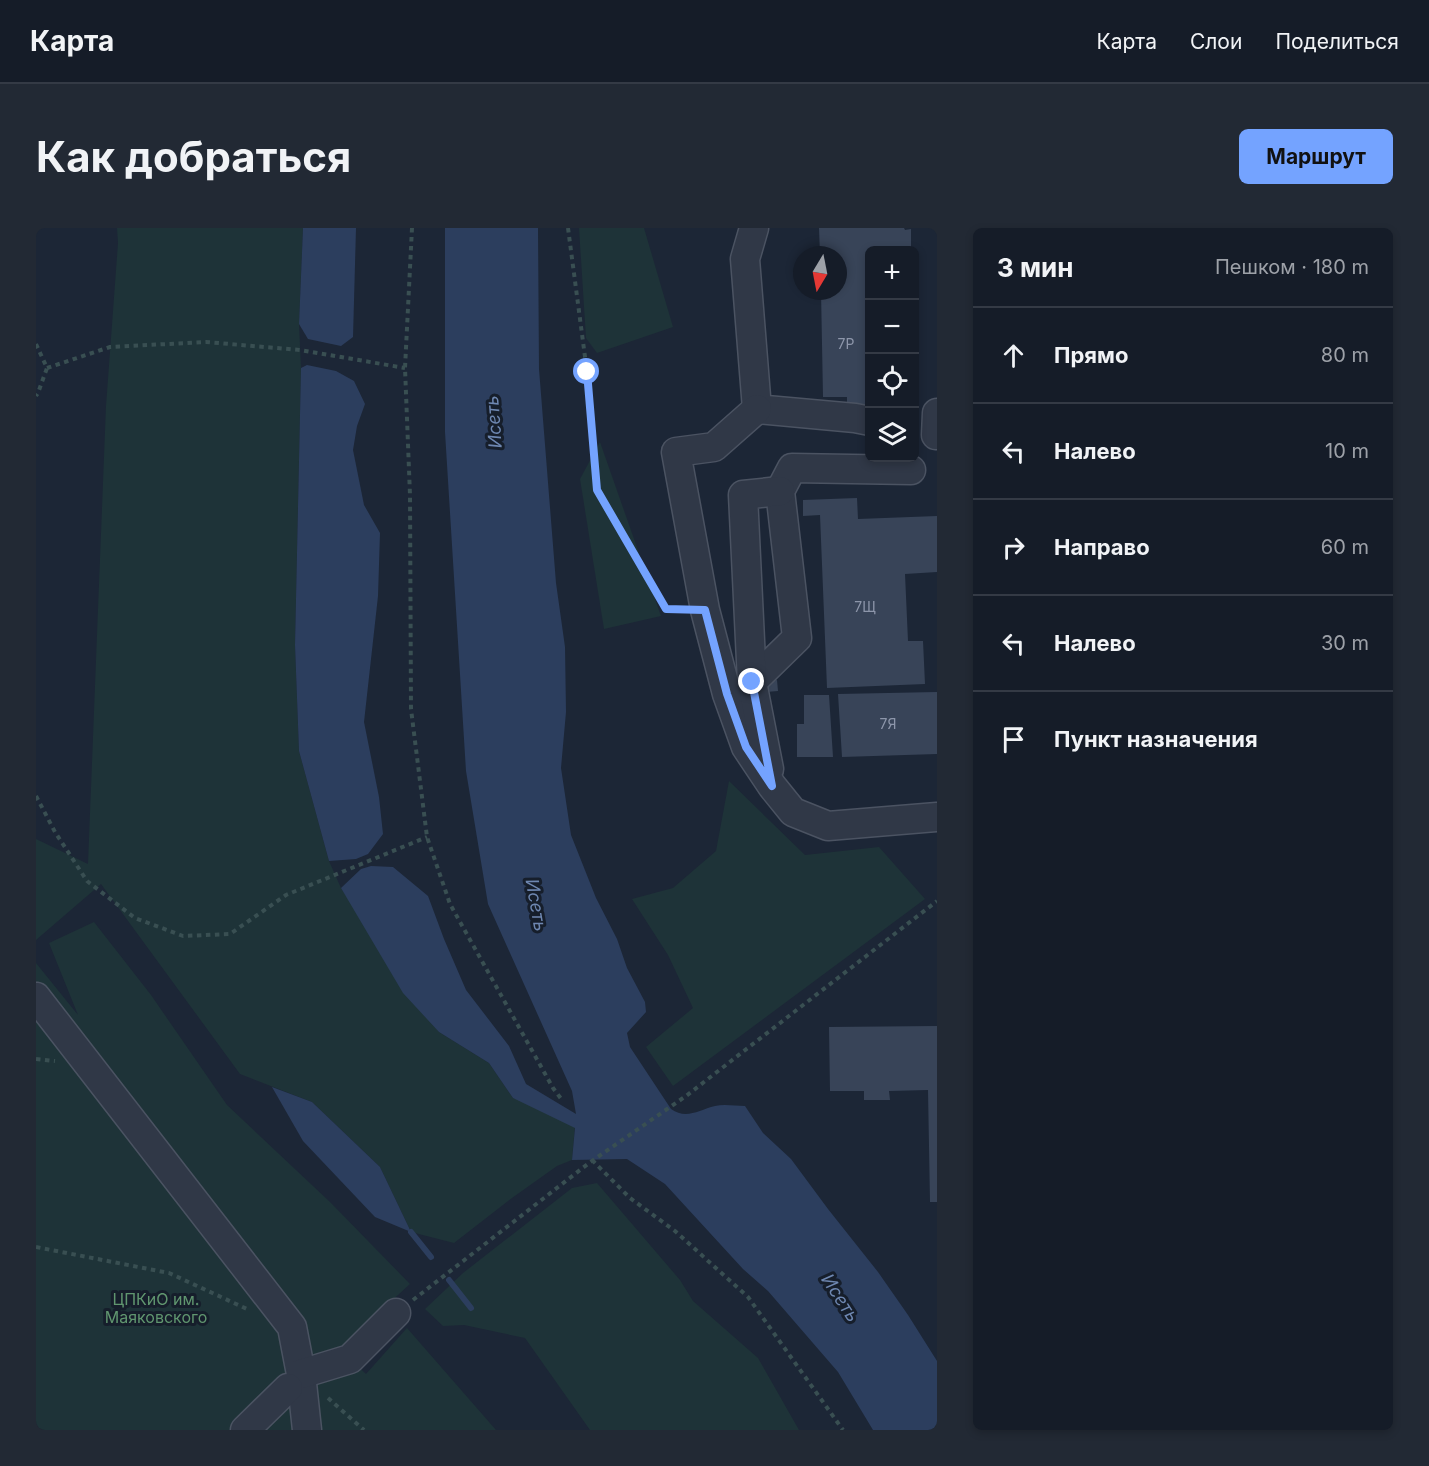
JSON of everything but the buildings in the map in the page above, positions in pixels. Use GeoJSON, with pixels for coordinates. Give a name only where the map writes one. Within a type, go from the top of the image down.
{"type":"FeatureCollection","features":[{"type":"Feature","properties":{"kind":"street"},"geometry":{"type":"LineString","coordinates":[[754,228],[745,259],[757,409]]}},
{"type":"Feature","properties":{"kind":"street"},"geometry":{"type":"LineString","coordinates":[[865,420],[757,409],[714,447],[676,452],[705,610],[727,694],[746,747],[772,786],[793,812],[828,826],[937,817]]}},
{"type":"Feature","properties":{"kind":"street"},"geometry":{"type":"LineString","coordinates":[[752,682],[797,638],[780,491],[792,468],[911,470]]}},
{"type":"Feature","properties":{"kind":"street"},"geometry":{"type":"LineString","coordinates":[[772,786],[752,682],[743,495],[780,491]]}},
{"type":"Feature","properties":{"kind":"street"},"geometry":{"type":"LineString","coordinates":[[36,997],[292,1327],[294,1381],[307,1430]]}},
{"type":"Feature","properties":{"kind":"street"},"geometry":{"type":"LineString","coordinates":[[245,1430],[294,1381],[350,1359],[396,1313]]}},
{"type":"Feature","properties":{"kind":"path"},"geometry":{"type":"LineString","coordinates":[[412,228],[405,368],[410,495],[411,709],[427,837],[450,904],[547,1079],[562,1100]]}},
{"type":"Feature","properties":{"kind":"path"},"geometry":{"type":"LineString","coordinates":[[568,228],[587,372],[597,490],[666,609],[705,610]]}},
{"type":"Feature","properties":{"kind":"path"},"geometry":{"type":"LineString","coordinates":[[47,368],[110,347],[206,342],[300,350],[405,368]]}},
{"type":"Feature","properties":{"kind":"path"},"geometry":{"type":"LineString","coordinates":[[36,344],[47,368],[36,396]]}},
{"type":"Feature","properties":{"kind":"path"},"geometry":{"type":"LineString","coordinates":[[36,796],[55,832],[87,881],[135,918],[183,936],[230,934],[285,895],[427,837]]}},
{"type":"Feature","properties":{"kind":"path"},"geometry":{"type":"LineString","coordinates":[[396,1313],[594,1159],[686,1096],[937,901]]}},
{"type":"Feature","properties":{"kind":"path"},"geometry":{"type":"LineString","coordinates":[[594,1159],[630,1198],[675,1231],[748,1297],[843,1430]]}},
{"type":"Feature","properties":{"kind":"path"},"geometry":{"type":"LineString","coordinates":[[36,1247],[169,1273],[255,1313]]}},
{"type":"Feature","properties":{"kind":"path"},"geometry":{"type":"LineString","coordinates":[[294,1381],[364,1430]]}},
{"type":"Feature","properties":{"kind":"green space"},"geometry":{"type":"Polygon","coordinates":[[[117,228],[303,228],[299,324],[301,368],[295,645],[299,751],[329,861],[341,888],[439,1032],[489,1063],[513,1098],[576,1114],[572,1160],[557,1166],[454,1243],[411,1232],[380,1167],[312,1102],[240,1074],[101,884],[36,940],[36,839],[88,864],[106,406],[118,243],[117,228]]]}},
{"type":"Feature","properties":{"kind":"green space"},"geometry":{"type":"Polygon","coordinates":[[[579,228],[644,228],[673,327],[597,353],[586,338],[579,228]]]}},
{"type":"Feature","properties":{"kind":"green space"},"geometry":{"type":"Polygon","coordinates":[[[600,442],[661,616],[604,629],[580,479],[600,442]]]}},
{"type":"Feature","properties":{"kind":"green space"},"geometry":{"type":"Polygon","coordinates":[[[729,781],[805,855],[879,847],[925,899],[673,1086],[646,1047],[693,1008],[668,955],[632,899],[673,888],[716,851],[729,781]]]}},
{"type":"Feature","properties":{"kind":"green space","name":"ЦПКиО им. Маяковского"},"geometry":{"type":"Polygon","coordinates":[[[94,922],[151,995],[227,1105],[330,1202],[410,1284],[341,1347],[350,1359],[366,1374],[407,1328],[496,1430],[36,1430],[36,963],[78,1015],[49,943],[94,922]]]}},
{"type":"Feature","properties":{"kind":"green space"},"geometry":{"type":"Polygon","coordinates":[[[597,1183],[680,1280],[693,1301],[758,1358],[799,1430],[590,1430],[525,1338],[464,1325],[443,1326],[425,1309],[463,1273],[572,1188],[597,1183]]]}},
{"type":"Feature","properties":{"kind":"water"},"geometry":{"type":"Polygon","coordinates":[[[303,228],[356,228],[353,337],[341,346],[308,339],[299,324],[303,228]]]}},
{"type":"Feature","properties":{"kind":"water","name":"Исеть"},"geometry":{"type":"Polygon","coordinates":[[[445,228],[538,228],[539,369],[556,583],[565,647],[566,712],[561,768],[571,835],[596,898],[617,939],[627,968],[645,1002],[646,1012],[627,1033],[630,1047],[671,1109],[687,1114],[718,1105],[745,1106],[763,1133],[791,1159],[878,1272],[937,1361],[937,1430],[873,1430],[838,1372],[768,1291],[743,1269],[665,1184],[627,1159],[572,1160],[575,1128],[513,1098],[489,1063],[439,1032],[403,993],[341,888],[361,869],[371,866],[393,867],[428,896],[466,990],[509,1046],[526,1084],[576,1114],[572,1091],[488,904],[466,771],[445,432],[445,228]]]}},
{"type":"Feature","properties":{"kind":"water"},"geometry":{"type":"Polygon","coordinates":[[[307,365],[336,371],[354,381],[365,404],[357,426],[353,450],[364,505],[380,533],[378,596],[364,722],[379,797],[383,834],[368,854],[356,859],[329,861],[299,751],[295,645],[301,368],[307,365]]]}},
{"type":"Feature","properties":{"kind":"water"},"geometry":{"type":"Polygon","coordinates":[[[272,1087],[312,1102],[380,1167],[411,1232],[375,1217],[303,1141],[272,1087]]]}},
{"type":"Feature","properties":{"kind":"waterway"},"geometry":{"type":"LineString","coordinates":[[411,1232],[431,1257]]}},
{"type":"Feature","properties":{"kind":"waterway"},"geometry":{"type":"LineString","coordinates":[[449,1280],[471,1308]]}},
{"type":"Feature","properties":{"kind":"route"},"geometry":{"type":"LineString","coordinates":[[587,372],[597,490],[666,609],[705,610],[727,694],[746,747],[772,786],[752,682]]}}]}
